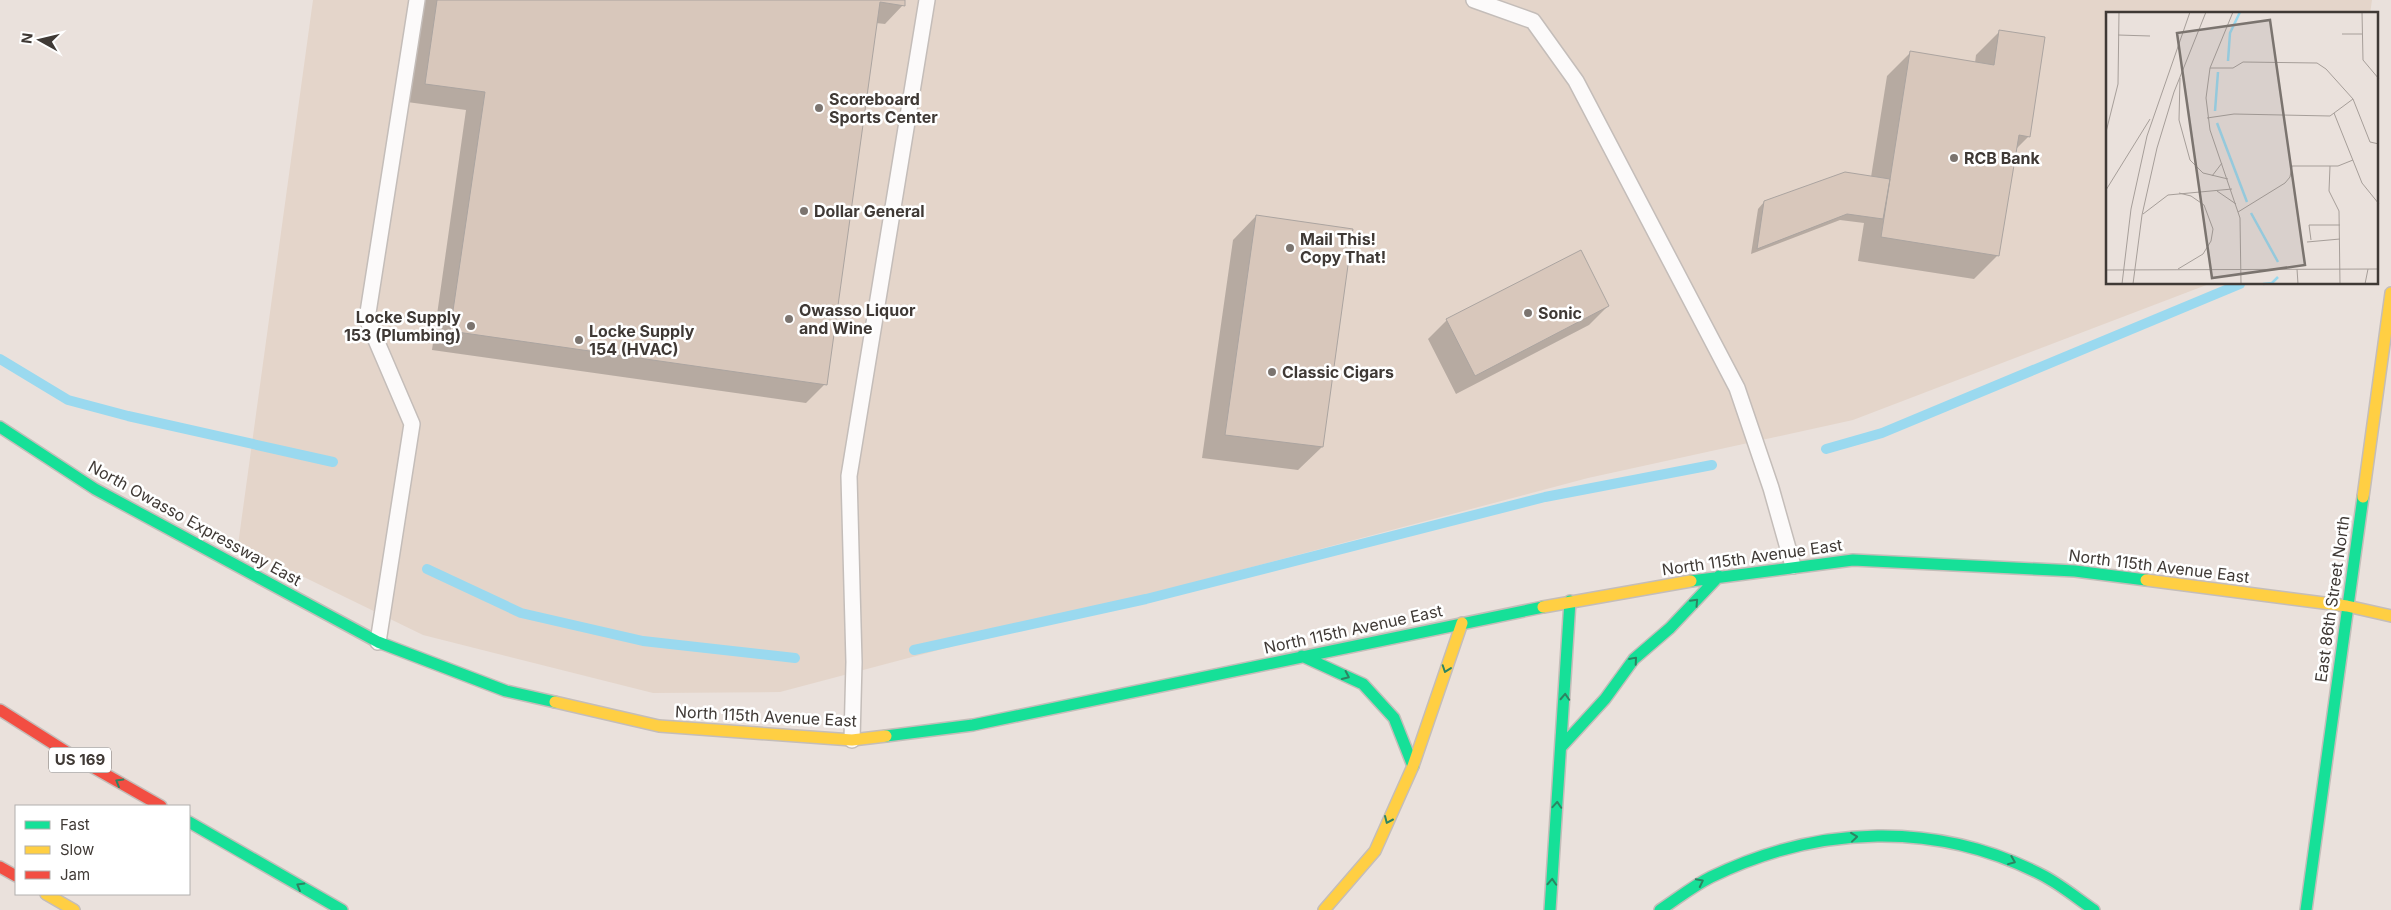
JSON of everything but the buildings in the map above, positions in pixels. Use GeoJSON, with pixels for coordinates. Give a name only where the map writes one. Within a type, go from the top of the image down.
{"type":"FeatureCollection","features":[{"type":"Feature","properties":{"kind":"main road","name":"East 86th Street North"},"geometry":{"type":"LineString","coordinates":[[2306,910],[2391,293]]}},
{"type":"Feature","properties":{"kind":"main road","name":"North Owasso Expressway East"},"geometry":{"type":"LineString","coordinates":[[0,426],[95,490],[378,642]]}},
{"type":"Feature","properties":{"kind":"main road","name":"North 115th Avenue East"},"geometry":{"type":"LineString","coordinates":[[378,642],[506,691],[658,726],[852,740],[973,725],[1570,601],[1719,576],[1853,560],[2075,572],[2347,606]]}},
{"type":"Feature","properties":{"kind":"main road"},"geometry":{"type":"LineString","coordinates":[[1562,746],[1605,699],[1634,659],[1670,628],[1719,576]]}},
{"type":"Feature","properties":{"kind":"main road"},"geometry":{"type":"LineString","coordinates":[[1550,910],[1570,601]]}},
{"type":"Feature","properties":{"kind":"main road"},"geometry":{"type":"LineString","coordinates":[[2347,606],[2391,616]]}},
{"type":"Feature","properties":{"kind":"main road"},"geometry":{"type":"LineString","coordinates":[[1324,910],[1375,851],[1413,766],[1462,623]]}},
{"type":"Feature","properties":{"kind":"main road"},"geometry":{"type":"LineString","coordinates":[[1302,656],[1363,684],[1394,718],[1413,766]]}},
{"type":"Feature","properties":{"kind":"main road","name":"US 169"},"geometry":{"type":"LineString","coordinates":[[0,710],[68,753],[159,805]]}},
{"type":"Feature","properties":{"kind":"main road"},"geometry":{"type":"LineString","coordinates":[[190,823],[342,910]]}},
{"type":"Feature","properties":{"kind":"main road"},"geometry":{"type":"LineString","coordinates":[[1660,910],[1688,889],[1722,871],[1782,847],[1825,839],[1877,834],[1923,836],[1984,849],[2036,870],[2074,893],[2094,910]]}},
{"type":"Feature","properties":{"kind":"main road"},"geometry":{"type":"LineString","coordinates":[[0,867],[15,875]]}},
{"type":"Feature","properties":{"kind":"main road"},"geometry":{"type":"LineString","coordinates":[[48,895],[74,910]]}},
{"type":"Feature","properties":{"kind":"lane"},"geometry":{"type":"LineString","coordinates":[[378,642],[412,424],[367,318],[417,0]]}},
{"type":"Feature","properties":{"kind":"lane"},"geometry":{"type":"LineString","coordinates":[[852,740],[854,662],[849,476],[927,0]]}},
{"type":"Feature","properties":{"kind":"lane"},"geometry":{"type":"LineString","coordinates":[[1474,0],[1533,21],[1576,81],[1737,388],[1793,566]]}},
{"type":"Feature","properties":{"kind":"shaded area"},"geometry":{"type":"Polygon","coordinates":[[[313,0],[2372,0],[2370,12],[2106,12],[2106,285],[2206,285],[1853,420],[1588,478],[780,692],[653,693],[423,635],[238,545],[313,0]]]}},
{"type":"Feature","properties":{"kind":"waterway"},"geometry":{"type":"LineString","coordinates":[[1826,449],[1882,433],[2238,285]]}},
{"type":"Feature","properties":{"kind":"waterway"},"geometry":{"type":"LineString","coordinates":[[0,359],[68,400],[128,416],[333,462]]}},
{"type":"Feature","properties":{"kind":"waterway"},"geometry":{"type":"LineString","coordinates":[[914,650],[1146,599],[1545,497],[1712,465]]}},
{"type":"Feature","properties":{"kind":"waterway"},"geometry":{"type":"LineString","coordinates":[[427,569],[521,613],[643,641],[795,658]]}},
{"type":"Feature","properties":{"kind":"traffic: fast"},"geometry":{"type":"LineString","coordinates":[[0,427],[95,489],[378,642],[506,691],[555,702]]}},
{"type":"Feature","properties":{"kind":"traffic: fast"},"geometry":{"type":"LineString","coordinates":[[2306,910],[2363,497]]}},
{"type":"Feature","properties":{"kind":"traffic: fast"},"geometry":{"type":"LineString","coordinates":[[1691,581],[1853,560],[2075,571],[2146,580]]}},
{"type":"Feature","properties":{"kind":"traffic: fast"},"geometry":{"type":"LineString","coordinates":[[1562,746],[1605,699],[1634,659],[1670,628],[1719,576]]}},
{"type":"Feature","properties":{"kind":"traffic: fast"},"geometry":{"type":"LineString","coordinates":[[1550,910],[1570,601]]}},
{"type":"Feature","properties":{"kind":"traffic: fast"},"geometry":{"type":"LineString","coordinates":[[886,736],[973,725],[1543,607]]}},
{"type":"Feature","properties":{"kind":"traffic: fast"},"geometry":{"type":"LineString","coordinates":[[1302,656],[1363,684],[1394,718],[1413,766]]}},
{"type":"Feature","properties":{"kind":"traffic: fast"},"geometry":{"type":"LineString","coordinates":[[190,823],[342,910]]}},
{"type":"Feature","properties":{"kind":"traffic: fast"},"geometry":{"type":"LineString","coordinates":[[1660,910],[1691,888],[1711,877],[1752,860],[1793,847],[1835,839],[1878,836],[1920,838],[1962,845],[2003,858],[2044,876],[2094,910]]}},
{"type":"Feature","properties":{"kind":"traffic: slow"},"geometry":{"type":"LineString","coordinates":[[2363,497],[2391,293]]}},
{"type":"Feature","properties":{"kind":"traffic: slow"},"geometry":{"type":"LineString","coordinates":[[2146,580],[2347,606],[2391,616]]}},
{"type":"Feature","properties":{"kind":"traffic: slow"},"geometry":{"type":"LineString","coordinates":[[1543,607],[1691,581]]}},
{"type":"Feature","properties":{"kind":"traffic: slow"},"geometry":{"type":"LineString","coordinates":[[1324,910],[1375,851],[1413,766],[1462,623]]}},
{"type":"Feature","properties":{"kind":"traffic: slow"},"geometry":{"type":"LineString","coordinates":[[555,702],[659,726],[852,740],[886,736]]}},
{"type":"Feature","properties":{"kind":"traffic: slow"},"geometry":{"type":"LineString","coordinates":[[48,895],[74,910]]}},
{"type":"Feature","properties":{"kind":"traffic: jam"},"geometry":{"type":"LineString","coordinates":[[0,710],[68,753],[159,805]]}},
{"type":"Feature","properties":{"kind":"traffic: jam"},"geometry":{"type":"LineString","coordinates":[[0,867],[15,875]]}},
{"type":"Feature","properties":{"kind":"place","name":"Scoreboard Sports Center"},"geometry":{"type":"Point","coordinates":[819,108]}},
{"type":"Feature","properties":{"kind":"place","name":"RCB Bank"},"geometry":{"type":"Point","coordinates":[1954,158]}},
{"type":"Feature","properties":{"kind":"place","name":"Dollar General"},"geometry":{"type":"Point","coordinates":[804,211]}},
{"type":"Feature","properties":{"kind":"place","name":"Mail This! Copy That!"},"geometry":{"type":"Point","coordinates":[1290,248]}},
{"type":"Feature","properties":{"kind":"place","name":"Sonic"},"geometry":{"type":"Point","coordinates":[1528,313]}},
{"type":"Feature","properties":{"kind":"place","name":"Owasso Liquor and Wine"},"geometry":{"type":"Point","coordinates":[789,319]}},
{"type":"Feature","properties":{"kind":"place","name":"Locke Supply 153 (Plumbing)"},"geometry":{"type":"Point","coordinates":[471,326]}},
{"type":"Feature","properties":{"kind":"place","name":"Locke Supply 154 (HVAC)"},"geometry":{"type":"Point","coordinates":[579,340]}},
{"type":"Feature","properties":{"kind":"place","name":"Classic Cigars"},"geometry":{"type":"Point","coordinates":[1272,372]}}]}
